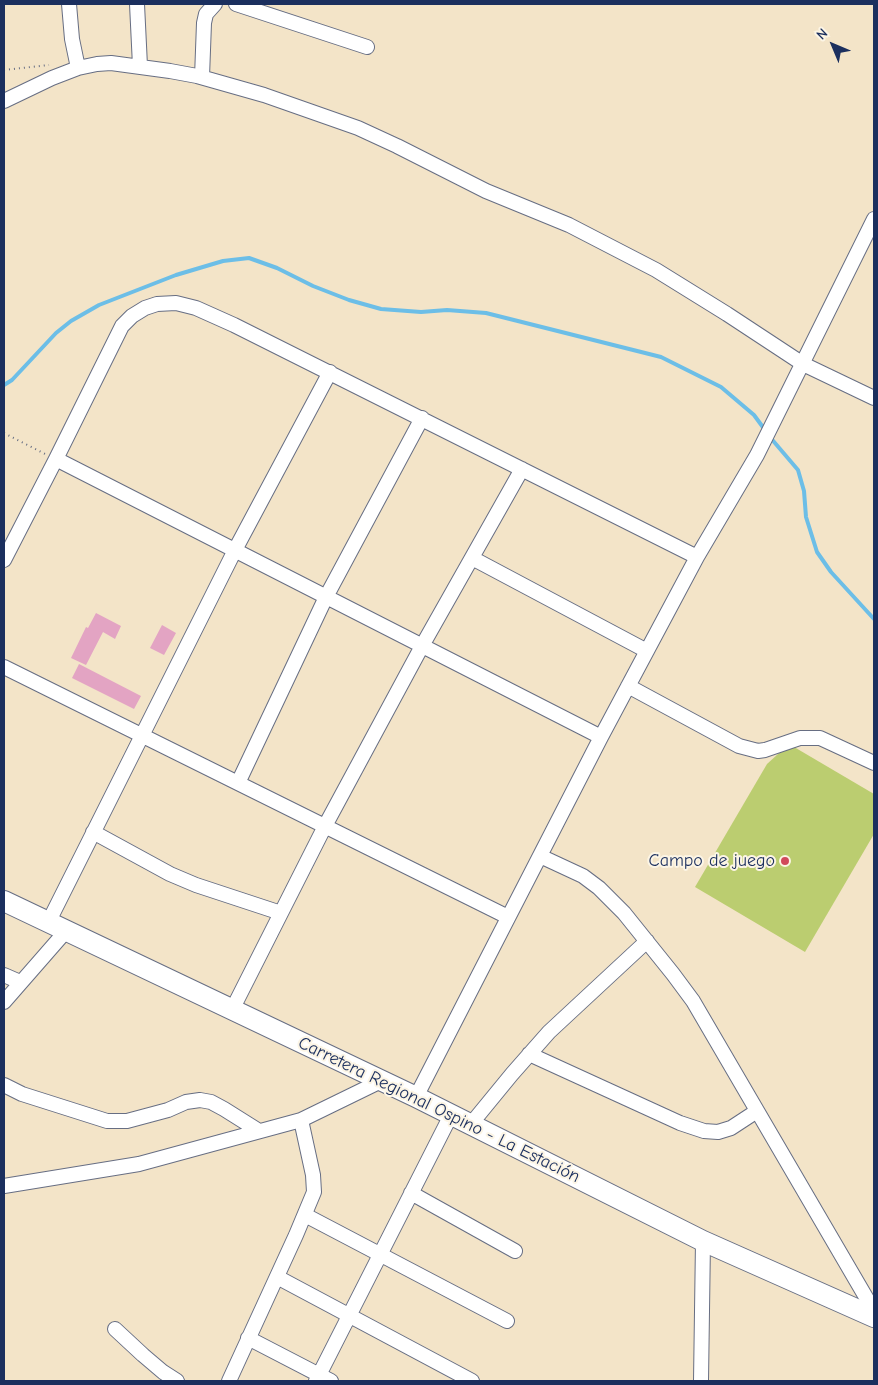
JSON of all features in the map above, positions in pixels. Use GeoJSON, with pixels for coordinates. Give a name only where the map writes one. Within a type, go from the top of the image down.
{"type":"FeatureCollection","features":[{"type":"Feature","properties":{"kind":"main road","name":"Carretera Regional Ospino - La Estación"},"geometry":{"type":"LineString","coordinates":[[4,901],[416,1097],[703,1241],[874,1317]]}},
{"type":"Feature","properties":{"kind":"street"},"geometry":{"type":"LineString","coordinates":[[69,4],[73,70]]}},
{"type":"Feature","properties":{"kind":"street"},"geometry":{"type":"LineString","coordinates":[[137,4],[140,66]]}},
{"type":"Feature","properties":{"kind":"street"},"geometry":{"type":"LineString","coordinates":[[202,77],[204,23],[206,14],[215,4]]}},
{"type":"Feature","properties":{"kind":"street"},"geometry":{"type":"LineString","coordinates":[[236,4],[366,47]]}},
{"type":"Feature","properties":{"kind":"street"},"geometry":{"type":"LineString","coordinates":[[4,101],[73,70],[97,64],[111,63],[202,77],[264,95],[358,128],[486,191],[569,225],[656,270],[728,314],[802,364],[874,398]]}},
{"type":"Feature","properties":{"kind":"street"},"geometry":{"type":"LineString","coordinates":[[416,1097],[628,686],[698,556],[757,454],[874,219]]}},
{"type":"Feature","properties":{"kind":"street"},"geometry":{"type":"LineString","coordinates":[[6,552],[56,459],[122,326],[132,316],[145,308],[157,304],[176,303],[196,308],[218,317],[698,556]]}},
{"type":"Feature","properties":{"kind":"street"},"geometry":{"type":"LineString","coordinates":[[4,1002],[20,982],[57,927],[93,832],[235,550],[330,372]]}},
{"type":"Feature","properties":{"kind":"street"},"geometry":{"type":"LineString","coordinates":[[238,783],[326,597],[422,418]]}},
{"type":"Feature","properties":{"kind":"street"},"geometry":{"type":"LineString","coordinates":[[56,459],[601,737]]}},
{"type":"Feature","properties":{"kind":"street"},"geometry":{"type":"LineString","coordinates":[[232,1010],[325,826],[422,646],[522,468]]}},
{"type":"Feature","properties":{"kind":"street"},"geometry":{"type":"LineString","coordinates":[[472,558],[647,651]]}},
{"type":"Feature","properties":{"kind":"street"},"geometry":{"type":"LineString","coordinates":[[4,666],[508,917]]}},
{"type":"Feature","properties":{"kind":"street"},"geometry":{"type":"LineString","coordinates":[[628,686],[740,746],[758,751],[800,738],[820,738],[874,763]]}},
{"type":"Feature","properties":{"kind":"street"},"geometry":{"type":"LineString","coordinates":[[93,832],[170,874],[196,885],[281,913]]}},
{"type":"Feature","properties":{"kind":"street"},"geometry":{"type":"LineString","coordinates":[[540,856],[583,876],[599,888],[624,913],[693,1001],[874,1311]]}},
{"type":"Feature","properties":{"kind":"street"},"geometry":{"type":"LineString","coordinates":[[471,1124],[549,1032],[646,941]]}},
{"type":"Feature","properties":{"kind":"street"},"geometry":{"type":"LineString","coordinates":[[4,975],[20,982]]}},
{"type":"Feature","properties":{"kind":"street"},"geometry":{"type":"LineString","coordinates":[[529,1054],[680,1123],[704,1131],[718,1132],[731,1128],[757,1111]]}},
{"type":"Feature","properties":{"kind":"street"},"geometry":{"type":"LineString","coordinates":[[4,1186],[139,1164],[301,1120],[381,1080]]}},
{"type":"Feature","properties":{"kind":"street"},"geometry":{"type":"LineString","coordinates":[[4,1085],[22,1094],[107,1121],[127,1121],[168,1110],[186,1102],[200,1100],[211,1102],[259,1131]]}},
{"type":"Feature","properties":{"kind":"street"},"geometry":{"type":"LineString","coordinates":[[248,1338],[322,1379],[349,1316],[451,1115]]}},
{"type":"Feature","properties":{"kind":"street"},"geometry":{"type":"LineString","coordinates":[[228,1381],[312,1200],[314,1185],[301,1120]]}},
{"type":"Feature","properties":{"kind":"street"},"geometry":{"type":"LineString","coordinates":[[411,1193],[515,1251]]}},
{"type":"Feature","properties":{"kind":"street"},"geometry":{"type":"LineString","coordinates":[[305,1215],[507,1321]]}},
{"type":"Feature","properties":{"kind":"street"},"geometry":{"type":"LineString","coordinates":[[700,1381],[703,1241]]}},
{"type":"Feature","properties":{"kind":"street"},"geometry":{"type":"LineString","coordinates":[[276,1277],[472,1381]]}},
{"type":"Feature","properties":{"kind":"street"},"geometry":{"type":"LineString","coordinates":[[115,1329],[143,1355],[176,1381]]}},
{"type":"Feature","properties":{"kind":"path"},"geometry":{"type":"LineString","coordinates":[[4,70],[51,65],[73,70]]}},
{"type":"Feature","properties":{"kind":"path"},"geometry":{"type":"LineString","coordinates":[[4,433],[56,459]]}},
{"type":"Feature","properties":{"kind":"green space","name":"Campo de juego"},"geometry":{"type":"Polygon","coordinates":[[[789,744],[874,794],[874,834],[805,952],[695,887],[767,764],[789,744]]]}},
{"type":"Feature","properties":{"kind":"building"},"geometry":{"type":"Polygon","coordinates":[[[96,613],[121,626],[115,639],[103,632],[86,665],[71,658],[86,627],[88,628],[96,613]]]}},
{"type":"Feature","properties":{"kind":"building"},"geometry":{"type":"Polygon","coordinates":[[[162,625],[176,633],[164,655],[150,648],[162,625]]]}},
{"type":"Feature","properties":{"kind":"building"},"geometry":{"type":"Polygon","coordinates":[[[79,664],[141,696],[134,709],[72,678],[79,664]]]}},
{"type":"Feature","properties":{"kind":"waterway"},"geometry":{"type":"LineString","coordinates":[[4,385],[12,380],[56,333],[71,321],[99,305],[176,275],[223,261],[249,258],[277,268],[313,286],[349,300],[381,309],[421,312],[447,310],[486,313],[661,357],[721,387],[754,415],[765,430]]}},
{"type":"Feature","properties":{"kind":"waterway"},"geometry":{"type":"LineString","coordinates":[[769,436],[798,470],[804,491],[806,517],[817,552],[831,572],[874,619]]}},
{"type":"Feature","properties":{"kind":"place","name":"Campo de juego"},"geometry":{"type":"Point","coordinates":[785,861]}}]}
